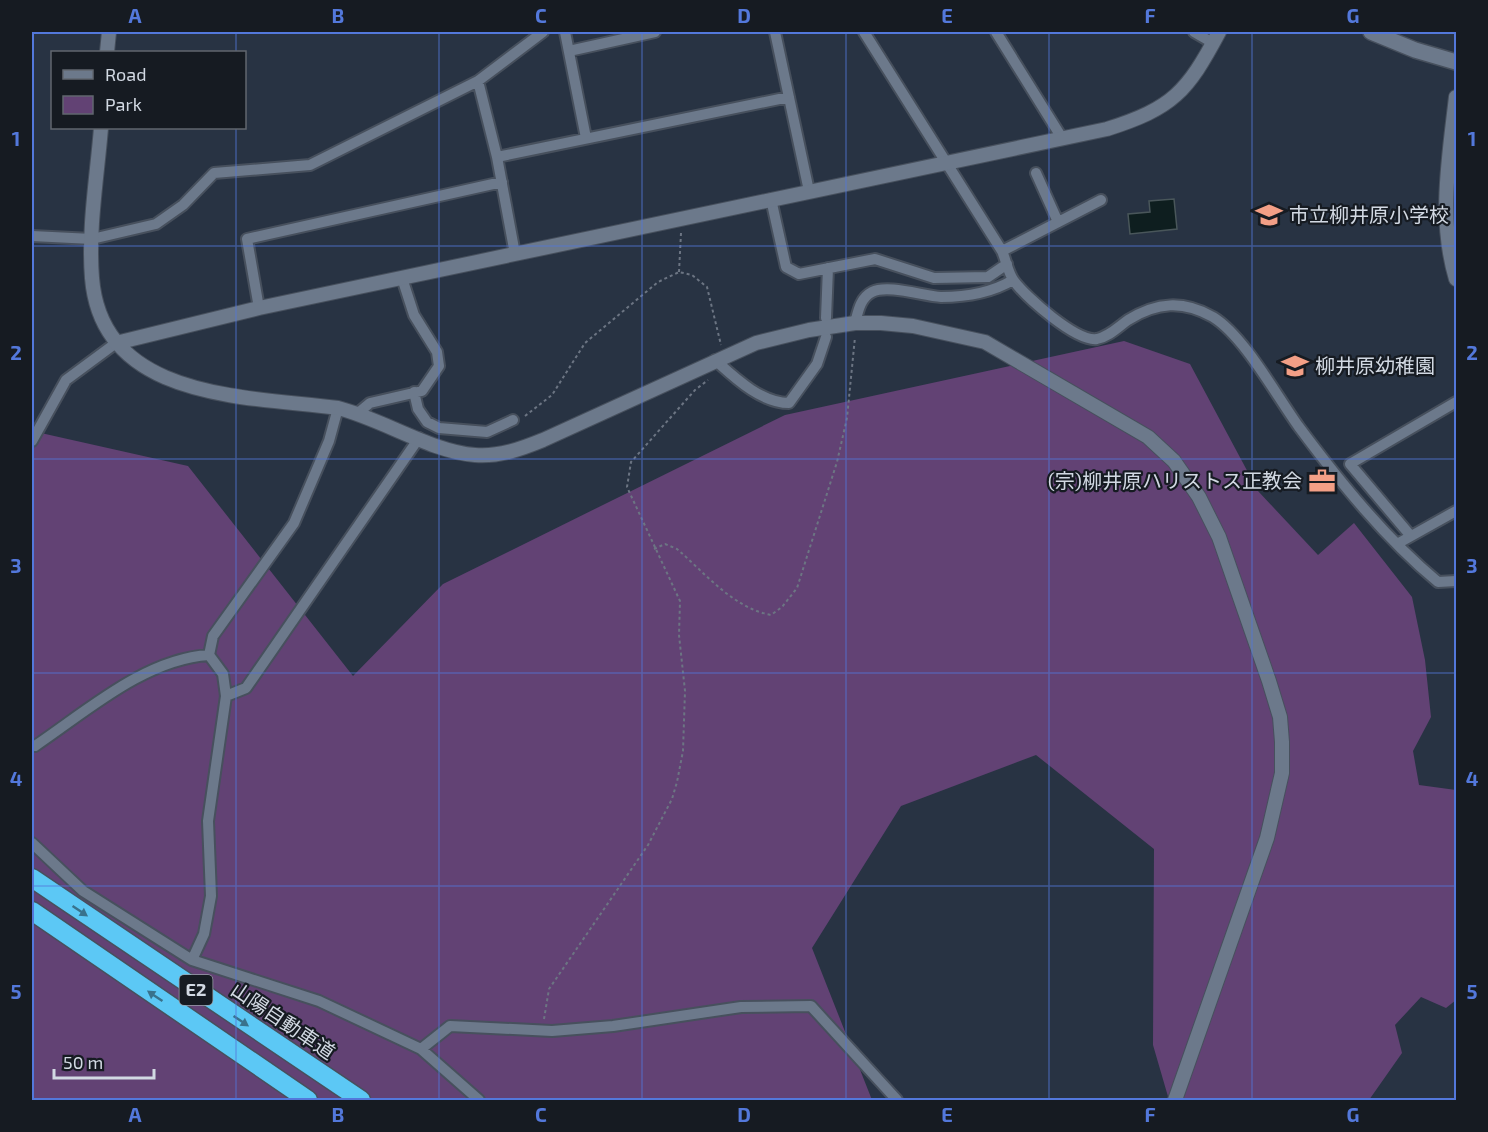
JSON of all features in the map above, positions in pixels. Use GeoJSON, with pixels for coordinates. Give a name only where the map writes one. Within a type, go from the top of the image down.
{"type":"FeatureCollection","features":[{"type":"Feature","properties":{"kind":"highway","name":"山陽自動車道"},"geometry":{"type":"LineString","coordinates":[[32,878],[361,1101]]}},
{"type":"Feature","properties":{"kind":"highway","name":"E2"},"geometry":{"type":"LineString","coordinates":[[32,912],[308,1101]]}},
{"type":"Feature","properties":{"kind":"main road"},"geometry":{"type":"LineString","coordinates":[[1371,32],[1415,50],[1456,62]]}},
{"type":"Feature","properties":{"kind":"street"},"geometry":{"type":"LineString","coordinates":[[107,51],[109,32]]}},
{"type":"Feature","properties":{"kind":"street"},"geometry":{"type":"LineString","coordinates":[[32,236],[92,239],[156,224],[183,206],[214,173],[310,165],[478,81],[543,32]]}},
{"type":"Feature","properties":{"kind":"street"},"geometry":{"type":"LineString","coordinates":[[565,32],[586,138]]}},
{"type":"Feature","properties":{"kind":"street"},"geometry":{"type":"LineString","coordinates":[[568,51],[655,32]]}},
{"type":"Feature","properties":{"kind":"street"},"geometry":{"type":"LineString","coordinates":[[775,32],[809,191]]}},
{"type":"Feature","properties":{"kind":"street"},"geometry":{"type":"LineString","coordinates":[[864,32],[1002,251],[1013,280],[1048,314],[1084,337],[1095,339],[1110,334],[1129,320],[1158,306],[1169,304],[1194,308],[1227,326],[1322,458],[1397,544],[1438,582],[1456,581]]}},
{"type":"Feature","properties":{"kind":"street"},"geometry":{"type":"LineString","coordinates":[[996,32],[1062,138]]}},
{"type":"Feature","properties":{"kind":"street"},"geometry":{"type":"LineString","coordinates":[[32,441],[66,380],[117,343],[260,308],[1107,129],[1141,118],[1174,99],[1199,68],[1216,37],[1194,32]]}},
{"type":"Feature","properties":{"kind":"street"},"geometry":{"type":"LineString","coordinates":[[478,81],[497,157],[515,254]]}},
{"type":"Feature","properties":{"kind":"street"},"geometry":{"type":"LineString","coordinates":[[497,157],[789,97]]}},
{"type":"Feature","properties":{"kind":"street"},"geometry":{"type":"LineString","coordinates":[[1456,97],[1446,203],[1448,250],[1456,279]]}},
{"type":"Feature","properties":{"kind":"street"},"geometry":{"type":"LineString","coordinates":[[101,129],[92,239],[95,298],[117,343],[143,367],[174,383],[197,390],[338,408],[358,413],[419,438],[474,455],[512,452],[720,358],[766,340],[855,323],[913,326],[985,342],[1096,404],[1148,437],[1174,461],[1199,497],[1219,537],[1280,717],[1282,773],[1267,838],[1175,1101]]}},
{"type":"Feature","properties":{"kind":"street"},"geometry":{"type":"LineString","coordinates":[[1036,174],[1058,222]]}},
{"type":"Feature","properties":{"kind":"street"},"geometry":{"type":"LineString","coordinates":[[260,308],[247,239],[502,182]]}},
{"type":"Feature","properties":{"kind":"street"},"geometry":{"type":"LineString","coordinates":[[771,199],[786,267],[799,274],[875,259],[934,278],[988,278],[1007,264]]}},
{"type":"Feature","properties":{"kind":"street"},"geometry":{"type":"LineString","coordinates":[[1002,251],[1101,200]]}},
{"type":"Feature","properties":{"kind":"street"},"geometry":{"type":"LineString","coordinates":[[826,318],[828,268]]}},
{"type":"Feature","properties":{"kind":"street"},"geometry":{"type":"LineString","coordinates":[[358,413],[370,403],[422,391],[439,366],[437,352],[414,315],[402,278]]}},
{"type":"Feature","properties":{"kind":"street"},"geometry":{"type":"LineString","coordinates":[[855,323],[859,306],[871,292],[883,289],[941,297],[986,292],[1013,280]]}},
{"type":"Feature","properties":{"kind":"street"},"geometry":{"type":"LineString","coordinates":[[720,358],[753,390],[781,403],[789,402],[817,364],[826,337]]}},
{"type":"Feature","properties":{"kind":"street"},"geometry":{"type":"LineString","coordinates":[[414,392],[418,409],[427,422],[439,428],[486,432],[513,420]]}},
{"type":"Feature","properties":{"kind":"street"},"geometry":{"type":"LineString","coordinates":[[1410,535],[1350,464],[1456,402]]}},
{"type":"Feature","properties":{"kind":"street"},"geometry":{"type":"LineString","coordinates":[[192,960],[204,933],[211,896],[208,821],[226,696],[223,674],[209,655],[213,636],[294,523],[329,441],[338,408]]}},
{"type":"Feature","properties":{"kind":"street"},"geometry":{"type":"LineString","coordinates":[[226,696],[246,688],[419,438]]}},
{"type":"Feature","properties":{"kind":"street"},"geometry":{"type":"LineString","coordinates":[[1397,544],[1456,511]]}},
{"type":"Feature","properties":{"kind":"street"},"geometry":{"type":"LineString","coordinates":[[35,746],[136,679],[165,663],[209,655]]}},
{"type":"Feature","properties":{"kind":"street"},"geometry":{"type":"LineString","coordinates":[[32,843],[83,891],[192,960],[319,1001],[421,1049],[479,1101]]}},
{"type":"Feature","properties":{"kind":"street"},"geometry":{"type":"LineString","coordinates":[[421,1049],[450,1026],[542,1030],[613,1026],[741,1007],[811,1006],[897,1101]]}},
{"type":"Feature","properties":{"kind":"path"},"geometry":{"type":"LineString","coordinates":[[679,272],[682,218]]}},
{"type":"Feature","properties":{"kind":"path"},"geometry":{"type":"LineString","coordinates":[[513,420],[529,415],[552,395],[585,343],[658,282],[679,272],[692,275],[707,287],[720,358],[711,378],[695,390],[631,462],[627,487],[680,601],[679,635],[685,691],[682,751],[677,782],[672,799],[648,845],[549,989],[542,1030]]}},
{"type":"Feature","properties":{"kind":"path"},"geometry":{"type":"LineString","coordinates":[[654,549],[665,544],[677,549],[737,602],[754,612],[771,615],[782,606],[797,588],[837,462],[847,418],[855,323]]}},
{"type":"Feature","properties":{"kind":"green space"},"geometry":{"type":"Polygon","coordinates":[[[1124,341],[1190,364],[1258,491],[1318,555],[1354,523],[1412,597],[1425,660],[1431,717],[1413,751],[1419,785],[1456,790],[1456,1000],[1446,1008],[1421,997],[1395,1025],[1402,1053],[1369,1100],[1169,1100],[1153,1045],[1154,849],[1036,755],[901,806],[812,948],[872,1100],[32,1100],[32,431],[188,466],[353,676],[443,584],[785,415],[1124,341]]]}},
{"type":"Feature","properties":{"kind":"shaded area"},"geometry":{"type":"Polygon","coordinates":[[[1174,199],[1177,229],[1130,234],[1128,214],[1150,212],[1149,201],[1174,199]]]}},
{"type":"Feature","properties":{"kind":"place","name":"市立柳井原小学校"},"geometry":{"type":"Point","coordinates":[1269,215]}},
{"type":"Feature","properties":{"kind":"place","name":"柳井原幼稚園"},"geometry":{"type":"Point","coordinates":[1295,366]}},
{"type":"Feature","properties":{"kind":"place","name":"(宗)柳井原ハリストス正教会"},"geometry":{"type":"Point","coordinates":[1322,481]}}]}
